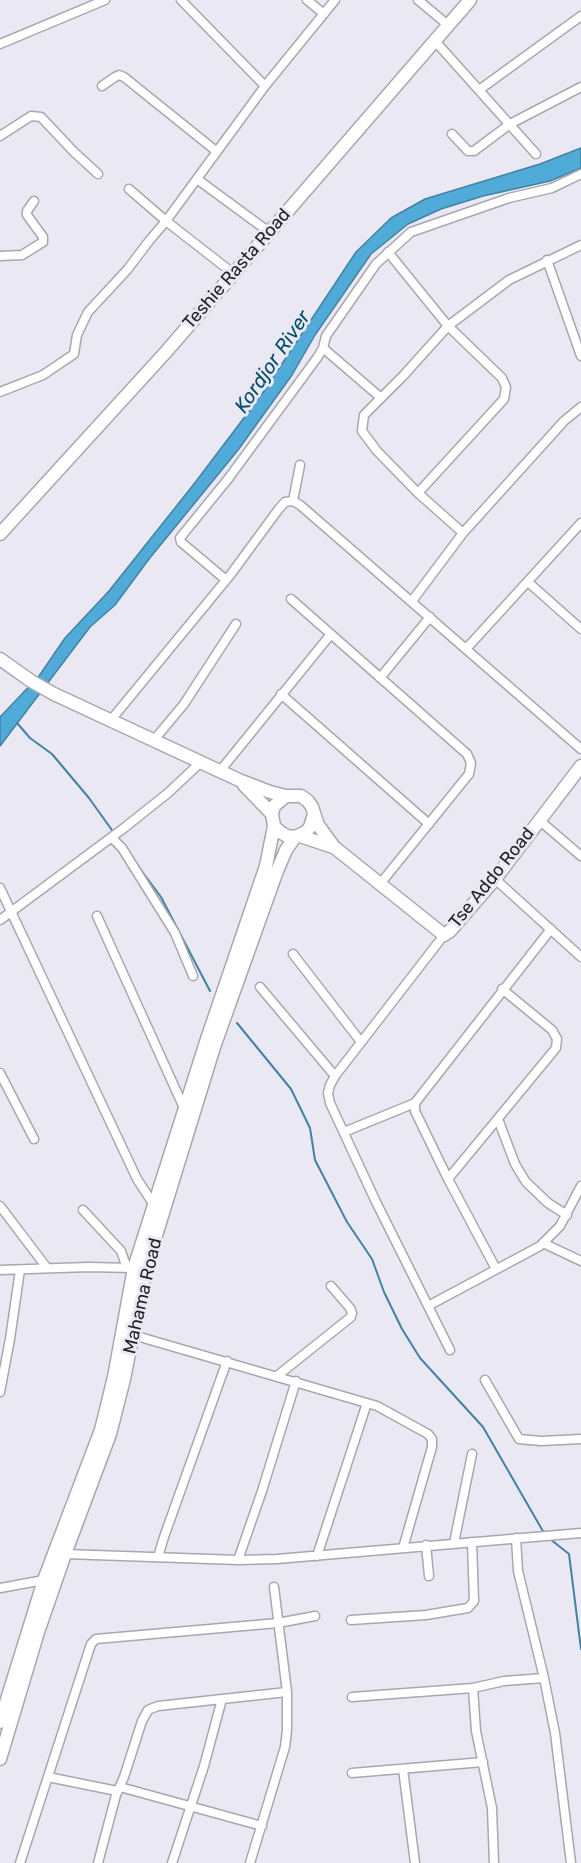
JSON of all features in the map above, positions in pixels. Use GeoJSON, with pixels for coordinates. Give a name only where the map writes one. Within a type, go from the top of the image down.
{"type":"FeatureCollection","features":[{"type":"Feature","properties":{"kind":"street"},"geometry":{"type":"LineString","coordinates":[[0,44],[105,0]]}},
{"type":"Feature","properties":{"kind":"street"},"geometry":{"type":"LineString","coordinates":[[181,0],[265,86]]}},
{"type":"Feature","properties":{"kind":"street"},"geometry":{"type":"LineString","coordinates":[[307,0],[324,14]]}},
{"type":"Feature","properties":{"kind":"street"},"geometry":{"type":"LineString","coordinates":[[0,392],[43,375],[74,354],[77,335],[88,312],[128,270],[265,86],[335,0]]}},
{"type":"Feature","properties":{"kind":"street"},"geometry":{"type":"LineString","coordinates":[[418,0],[448,25]]}},
{"type":"Feature","properties":{"kind":"street","name":"Teshie Rasta Road"},"geometry":{"type":"LineString","coordinates":[[0,534],[234,274],[470,0]]}},
{"type":"Feature","properties":{"kind":"street"},"geometry":{"type":"LineString","coordinates":[[478,90],[581,16]]}},
{"type":"Feature","properties":{"kind":"street"},"geometry":{"type":"LineString","coordinates":[[435,41],[536,154]]}},
{"type":"Feature","properties":{"kind":"street"},"geometry":{"type":"LineString","coordinates":[[102,86],[119,75],[124,77],[216,151]]}},
{"type":"Feature","properties":{"kind":"street"},"geometry":{"type":"LineString","coordinates":[[452,134],[468,151],[474,151],[510,124],[581,87]]}},
{"type":"Feature","properties":{"kind":"street"},"geometry":{"type":"LineString","coordinates":[[0,135],[31,116],[41,117],[98,174]]}},
{"type":"Feature","properties":{"kind":"street"},"geometry":{"type":"LineString","coordinates":[[226,580],[181,543],[180,538],[228,479],[323,348],[326,336],[376,264],[411,232],[509,198],[552,188],[581,174]]}},
{"type":"Feature","properties":{"kind":"street"},"geometry":{"type":"LineString","coordinates":[[197,179],[269,232]]}},
{"type":"Feature","properties":{"kind":"street"},"geometry":{"type":"LineString","coordinates":[[129,189],[234,274]]}},
{"type":"Feature","properties":{"kind":"street"},"geometry":{"type":"LineString","coordinates":[[0,256],[22,255],[43,242],[43,237],[27,215],[34,201]]}},
{"type":"Feature","properties":{"kind":"street"},"geometry":{"type":"LineString","coordinates":[[463,533],[418,493],[377,451],[362,431],[364,415],[448,326],[509,280],[581,245]]}},
{"type":"Feature","properties":{"kind":"street"},"geometry":{"type":"LineString","coordinates":[[388,252],[448,326],[502,378],[506,387],[504,399],[418,493]]}},
{"type":"Feature","properties":{"kind":"street"},"geometry":{"type":"LineString","coordinates":[[547,260],[581,356]]}},
{"type":"Feature","properties":{"kind":"street"},"geometry":{"type":"LineString","coordinates":[[323,348],[380,397]]}},
{"type":"Feature","properties":{"kind":"street"},"geometry":{"type":"LineString","coordinates":[[412,601],[463,533],[564,421],[581,407]]}},
{"type":"Feature","properties":{"kind":"street"},"geometry":{"type":"LineString","coordinates":[[293,501],[300,465]]}},
{"type":"Feature","properties":{"kind":"street"},"geometry":{"type":"LineString","coordinates":[[111,720],[226,580],[278,510],[285,502],[293,501],[412,601],[581,749]]}},
{"type":"Feature","properties":{"kind":"street"},"geometry":{"type":"LineString","coordinates":[[466,649],[581,523]]}},
{"type":"Feature","properties":{"kind":"street"},"geometry":{"type":"LineString","coordinates":[[528,582],[581,629]]}},
{"type":"Feature","properties":{"kind":"street"},"geometry":{"type":"LineString","coordinates":[[291,599],[467,754],[471,763],[469,774],[380,884]]}},
{"type":"Feature","properties":{"kind":"street"},"geometry":{"type":"LineString","coordinates":[[380,678],[430,617]]}},
{"type":"Feature","properties":{"kind":"street"},"geometry":{"type":"LineString","coordinates":[[154,740],[184,704],[236,624]]}},
{"type":"Feature","properties":{"kind":"street"},"geometry":{"type":"LineString","coordinates":[[220,771],[331,634]]}},
{"type":"Feature","properties":{"kind":"street"},"geometry":{"type":"LineString","coordinates":[[4,663],[54,694],[239,780],[270,792],[286,796],[301,796],[312,807],[314,814],[310,827],[297,836],[287,836],[280,832],[273,820],[239,780]]}},
{"type":"Feature","properties":{"kind":"street"},"geometry":{"type":"LineString","coordinates":[[281,694],[429,824]]}},
{"type":"Feature","properties":{"kind":"street"},"geometry":{"type":"LineString","coordinates":[[0,920],[112,838],[168,793],[201,762]]}},
{"type":"Feature","properties":{"kind":"street","name":"Tse Addo Road"},"geometry":{"type":"LineString","coordinates":[[314,814],[318,825],[334,847],[444,935],[495,879],[581,766]]}},
{"type":"Feature","properties":{"kind":"street"},"geometry":{"type":"LineString","coordinates":[[273,820],[274,806],[286,796]]}},
{"type":"Feature","properties":{"kind":"street","name":"Mahama Road"},"geometry":{"type":"LineString","coordinates":[[0,1722],[44,1580],[101,1430],[114,1377],[130,1268],[154,1205],[184,1108],[266,866],[273,820]]}},
{"type":"Feature","properties":{"kind":"street"},"geometry":{"type":"LineString","coordinates":[[539,820],[581,856]]}},
{"type":"Feature","properties":{"kind":"street","name":"Tse Addo Road"},"geometry":{"type":"LineString","coordinates":[[297,836],[334,847]]}},
{"type":"Feature","properties":{"kind":"street","name":"Mahama Road"},"geometry":{"type":"LineString","coordinates":[[0,1759],[38,1632],[118,1408],[146,1268],[214,1047],[277,871],[286,850],[297,836]]}},
{"type":"Feature","properties":{"kind":"street"},"geometry":{"type":"LineString","coordinates":[[112,838],[122,848],[175,933],[193,976]]}},
{"type":"Feature","properties":{"kind":"street"},"geometry":{"type":"LineString","coordinates":[[495,879],[581,957]]}},
{"type":"Feature","properties":{"kind":"street"},"geometry":{"type":"LineString","coordinates":[[0,888],[137,1179],[154,1205]]}},
{"type":"Feature","properties":{"kind":"street"},"geometry":{"type":"LineString","coordinates":[[97,916],[184,1108]]}},
{"type":"Feature","properties":{"kind":"street"},"geometry":{"type":"LineString","coordinates":[[344,1132],[415,1103],[551,929]]}},
{"type":"Feature","properties":{"kind":"street"},"geometry":{"type":"LineString","coordinates":[[444,935],[335,1077],[328,1093],[330,1103],[450,1350]]}},
{"type":"Feature","properties":{"kind":"street"},"geometry":{"type":"LineString","coordinates":[[293,954],[361,1042]]}},
{"type":"Feature","properties":{"kind":"street"},"geometry":{"type":"LineString","coordinates":[[260,987],[335,1077]]}},
{"type":"Feature","properties":{"kind":"street"},"geometry":{"type":"LineString","coordinates":[[448,1179],[556,1048],[557,1039],[552,1030],[502,989]]}},
{"type":"Feature","properties":{"kind":"street"},"geometry":{"type":"LineString","coordinates":[[0,1073],[34,1139]]}},
{"type":"Feature","properties":{"kind":"street"},"geometry":{"type":"LineString","coordinates":[[415,1103],[415,1111],[448,1179],[496,1269]]}},
{"type":"Feature","properties":{"kind":"street"},"geometry":{"type":"LineString","coordinates":[[498,1119],[515,1164],[526,1182],[548,1203],[567,1215]]}},
{"type":"Feature","properties":{"kind":"street"},"geometry":{"type":"LineString","coordinates":[[428,1306],[517,1260],[543,1243],[560,1226],[581,1186]]}},
{"type":"Feature","properties":{"kind":"street"},"geometry":{"type":"LineString","coordinates":[[0,1206],[47,1268]]}},
{"type":"Feature","properties":{"kind":"street"},"geometry":{"type":"LineString","coordinates":[[0,1270],[130,1268],[121,1251],[83,1210]]}},
{"type":"Feature","properties":{"kind":"street"},"geometry":{"type":"LineString","coordinates":[[543,1243],[581,1261]]}},
{"type":"Feature","properties":{"kind":"street"},"geometry":{"type":"LineString","coordinates":[[0,1392],[20,1270]]}},
{"type":"Feature","properties":{"kind":"street"},"geometry":{"type":"LineString","coordinates":[[277,1376],[351,1317],[350,1308],[331,1286]]}},
{"type":"Feature","properties":{"kind":"street"},"geometry":{"type":"LineString","coordinates":[[134,1335],[377,1406],[432,1439],[432,1447],[403,1548]]}},
{"type":"Feature","properties":{"kind":"street"},"geometry":{"type":"LineString","coordinates":[[158,1557],[227,1361]]}},
{"type":"Feature","properties":{"kind":"street"},"geometry":{"type":"LineString","coordinates":[[484,1380],[519,1440],[581,1439]]}},
{"type":"Feature","properties":{"kind":"street"},"geometry":{"type":"LineString","coordinates":[[238,1560],[296,1381]]}},
{"type":"Feature","properties":{"kind":"street"},"geometry":{"type":"LineString","coordinates":[[316,1556],[367,1403]]}},
{"type":"Feature","properties":{"kind":"street"},"geometry":{"type":"LineString","coordinates":[[454,1543],[472,1454]]}},
{"type":"Feature","properties":{"kind":"street"},"geometry":{"type":"LineString","coordinates":[[65,1554],[238,1560],[316,1556],[581,1533]]}},
{"type":"Feature","properties":{"kind":"street"},"geometry":{"type":"LineString","coordinates":[[516,1538],[518,1571],[555,1733],[571,1863]]}},
{"type":"Feature","properties":{"kind":"street"},"geometry":{"type":"LineString","coordinates":[[351,1620],[426,1615],[468,1608],[474,1600],[472,1542]]}},
{"type":"Feature","properties":{"kind":"street"},"geometry":{"type":"LineString","coordinates":[[426,1545],[429,1576]]}},
{"type":"Feature","properties":{"kind":"street"},"geometry":{"type":"LineString","coordinates":[[0,1588],[44,1580]]}},
{"type":"Feature","properties":{"kind":"street"},"geometry":{"type":"LineString","coordinates":[[250,1863],[285,1747],[287,1692],[274,1587]]}},
{"type":"Feature","properties":{"kind":"street"},"geometry":{"type":"LineString","coordinates":[[20,1863],[91,1644],[96,1639],[278,1623],[315,1616]]}},
{"type":"Feature","properties":{"kind":"street"},"geometry":{"type":"LineString","coordinates":[[352,1697],[473,1688],[504,1681],[544,1678]]}},
{"type":"Feature","properties":{"kind":"street"},"geometry":{"type":"LineString","coordinates":[[473,1688],[476,1731],[492,1808],[494,1863]]}},
{"type":"Feature","properties":{"kind":"street"},"geometry":{"type":"LineString","coordinates":[[101,1862],[119,1789],[142,1721],[148,1710],[158,1706],[287,1692]]}},
{"type":"Feature","properties":{"kind":"street"},"geometry":{"type":"LineString","coordinates":[[172,1863],[204,1766],[222,1699]]}},
{"type":"Feature","properties":{"kind":"street"},"geometry":{"type":"LineString","coordinates":[[352,1773],[483,1762]]}},
{"type":"Feature","properties":{"kind":"street"},"geometry":{"type":"LineString","coordinates":[[403,1769],[415,1863]]}},
{"type":"Feature","properties":{"kind":"street"},"geometry":{"type":"LineString","coordinates":[[48,1777],[119,1789],[262,1826]]}},
{"type":"Feature","properties":{"kind":"water"},"geometry":{"type":"Polygon","coordinates":[[[581,148],[581,168],[550,181],[483,196],[441,209],[408,224],[371,254],[315,335],[292,375],[238,450],[149,559],[115,605],[90,627],[0,746],[0,717],[39,676],[65,638],[109,591],[194,484],[262,394],[356,252],[391,218],[425,199],[540,164],[581,148]]]}},
{"type":"Feature","properties":{"kind":"waterway"},"geometry":{"type":"LineString","coordinates":[[17,723],[30,738],[52,754],[89,798],[114,833]]}},
{"type":"Feature","properties":{"kind":"waterway"},"geometry":{"type":"LineString","coordinates":[[138,866],[161,897],[210,991]]}},
{"type":"Feature","properties":{"kind":"waterway"},"geometry":{"type":"LineString","coordinates":[[237,1023],[291,1089],[310,1128],[315,1160],[347,1222],[372,1259],[384,1292],[402,1329],[420,1358],[483,1427],[544,1533]]}},
{"type":"Feature","properties":{"kind":"waterway"},"geometry":{"type":"LineString","coordinates":[[550,1539],[569,1554],[581,1649]]}},
{"type":"Feature","properties":{"kind":"water label","name":"Kordjor River"},"geometry":{"type":"Point","coordinates":[273,362]}}]}
